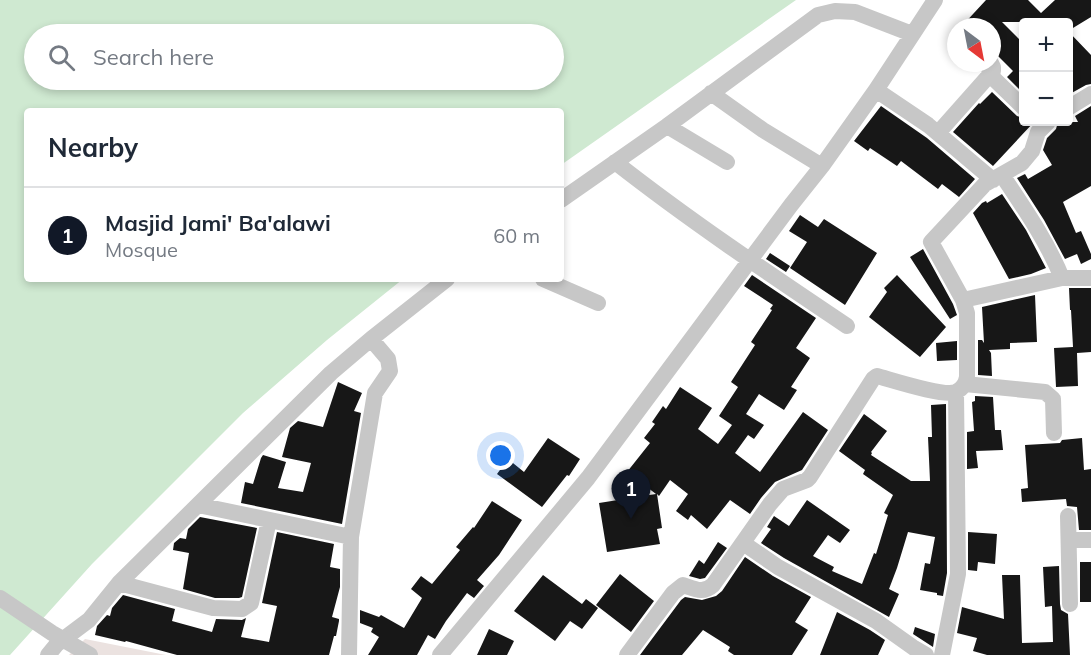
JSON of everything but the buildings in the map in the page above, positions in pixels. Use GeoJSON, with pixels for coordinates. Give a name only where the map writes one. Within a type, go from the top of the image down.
{"type":"FeatureCollection","features":[{"type":"Feature","properties":{"kind":"street"},"geometry":{"type":"LineString","coordinates":[[440,655],[588,478],[822,166],[876,90],[935,0]]}},
{"type":"Feature","properties":{"kind":"street"},"geometry":{"type":"LineString","coordinates":[[564,198],[819,15],[836,11],[855,12],[912,34]]}},
{"type":"Feature","properties":{"kind":"street"},"geometry":{"type":"LineString","coordinates":[[938,133],[988,72]]}},
{"type":"Feature","properties":{"kind":"street"},"geometry":{"type":"LineString","coordinates":[[993,72],[1019,103]]}},
{"type":"Feature","properties":{"kind":"street"},"geometry":{"type":"LineString","coordinates":[[876,90],[928,125],[997,178],[1042,236],[1062,278]]}},
{"type":"Feature","properties":{"kind":"street"},"geometry":{"type":"LineString","coordinates":[[711,93],[822,166]]}},
{"type":"Feature","properties":{"kind":"street"},"geometry":{"type":"LineString","coordinates":[[1073,105],[1091,94]]}},
{"type":"Feature","properties":{"kind":"street"},"geometry":{"type":"LineString","coordinates":[[667,126],[727,162]]}},
{"type":"Feature","properties":{"kind":"street"},"geometry":{"type":"LineString","coordinates":[[942,655],[958,574],[961,388],[967,377],[967,313],[963,300],[931,242],[985,184],[1022,163],[1032,151],[1040,126]]}},
{"type":"Feature","properties":{"kind":"street"},"geometry":{"type":"LineString","coordinates":[[615,162],[650,190],[750,261],[847,326]]}},
{"type":"Feature","properties":{"kind":"street"},"geometry":{"type":"LineString","coordinates":[[963,300],[1062,278],[1091,278]]}},
{"type":"Feature","properties":{"kind":"street"},"geometry":{"type":"LineString","coordinates":[[48,655],[57,644],[89,620],[119,583],[332,373],[443,282]]}},
{"type":"Feature","properties":{"kind":"street"},"geometry":{"type":"LineString","coordinates":[[550,282],[598,303]]}},
{"type":"Feature","properties":{"kind":"street"},"geometry":{"type":"LineString","coordinates":[[349,655],[351,537],[375,393],[390,371],[388,359],[371,339]]}},
{"type":"Feature","properties":{"kind":"street"},"geometry":{"type":"LineString","coordinates":[[627,655],[679,588],[683,585],[702,591],[708,590],[713,585],[783,489],[810,477],[863,393],[878,376],[944,392],[961,388],[1045,392],[1053,399],[1053,433]]}},
{"type":"Feature","properties":{"kind":"street"},"geometry":{"type":"LineString","coordinates":[[198,505],[351,537]]}},
{"type":"Feature","properties":{"kind":"street"},"geometry":{"type":"LineString","coordinates":[[1068,516],[1070,604]]}},
{"type":"Feature","properties":{"kind":"street"},"geometry":{"type":"LineString","coordinates":[[119,583],[213,608],[242,609],[251,603],[269,520]]}},
{"type":"Feature","properties":{"kind":"street"},"geometry":{"type":"LineString","coordinates":[[1069,540],[1091,540]]}},
{"type":"Feature","properties":{"kind":"street"},"geometry":{"type":"LineString","coordinates":[[743,543],[778,567],[876,621],[926,655]]}},
{"type":"Feature","properties":{"kind":"street"},"geometry":{"type":"LineString","coordinates":[[0,598],[90,655]]}},
{"type":"Feature","properties":{"kind":"shaded area"},"geometry":{"type":"Polygon","coordinates":[[[0,0],[796,0],[564,163],[564,108],[24,108],[24,282],[399,282],[327,340],[243,413],[92,564],[10,655],[0,655],[0,0]]]}},
{"type":"Feature","properties":{"kind":"shaded area"},"geometry":{"type":"Polygon","coordinates":[[[85,639],[166,655],[69,655],[85,639]]]}},
{"type":"Feature","properties":{"kind":"place","name":"Masjid Jami' Ba'alawi"},"geometry":{"type":"Point","coordinates":[631,519]}}]}
